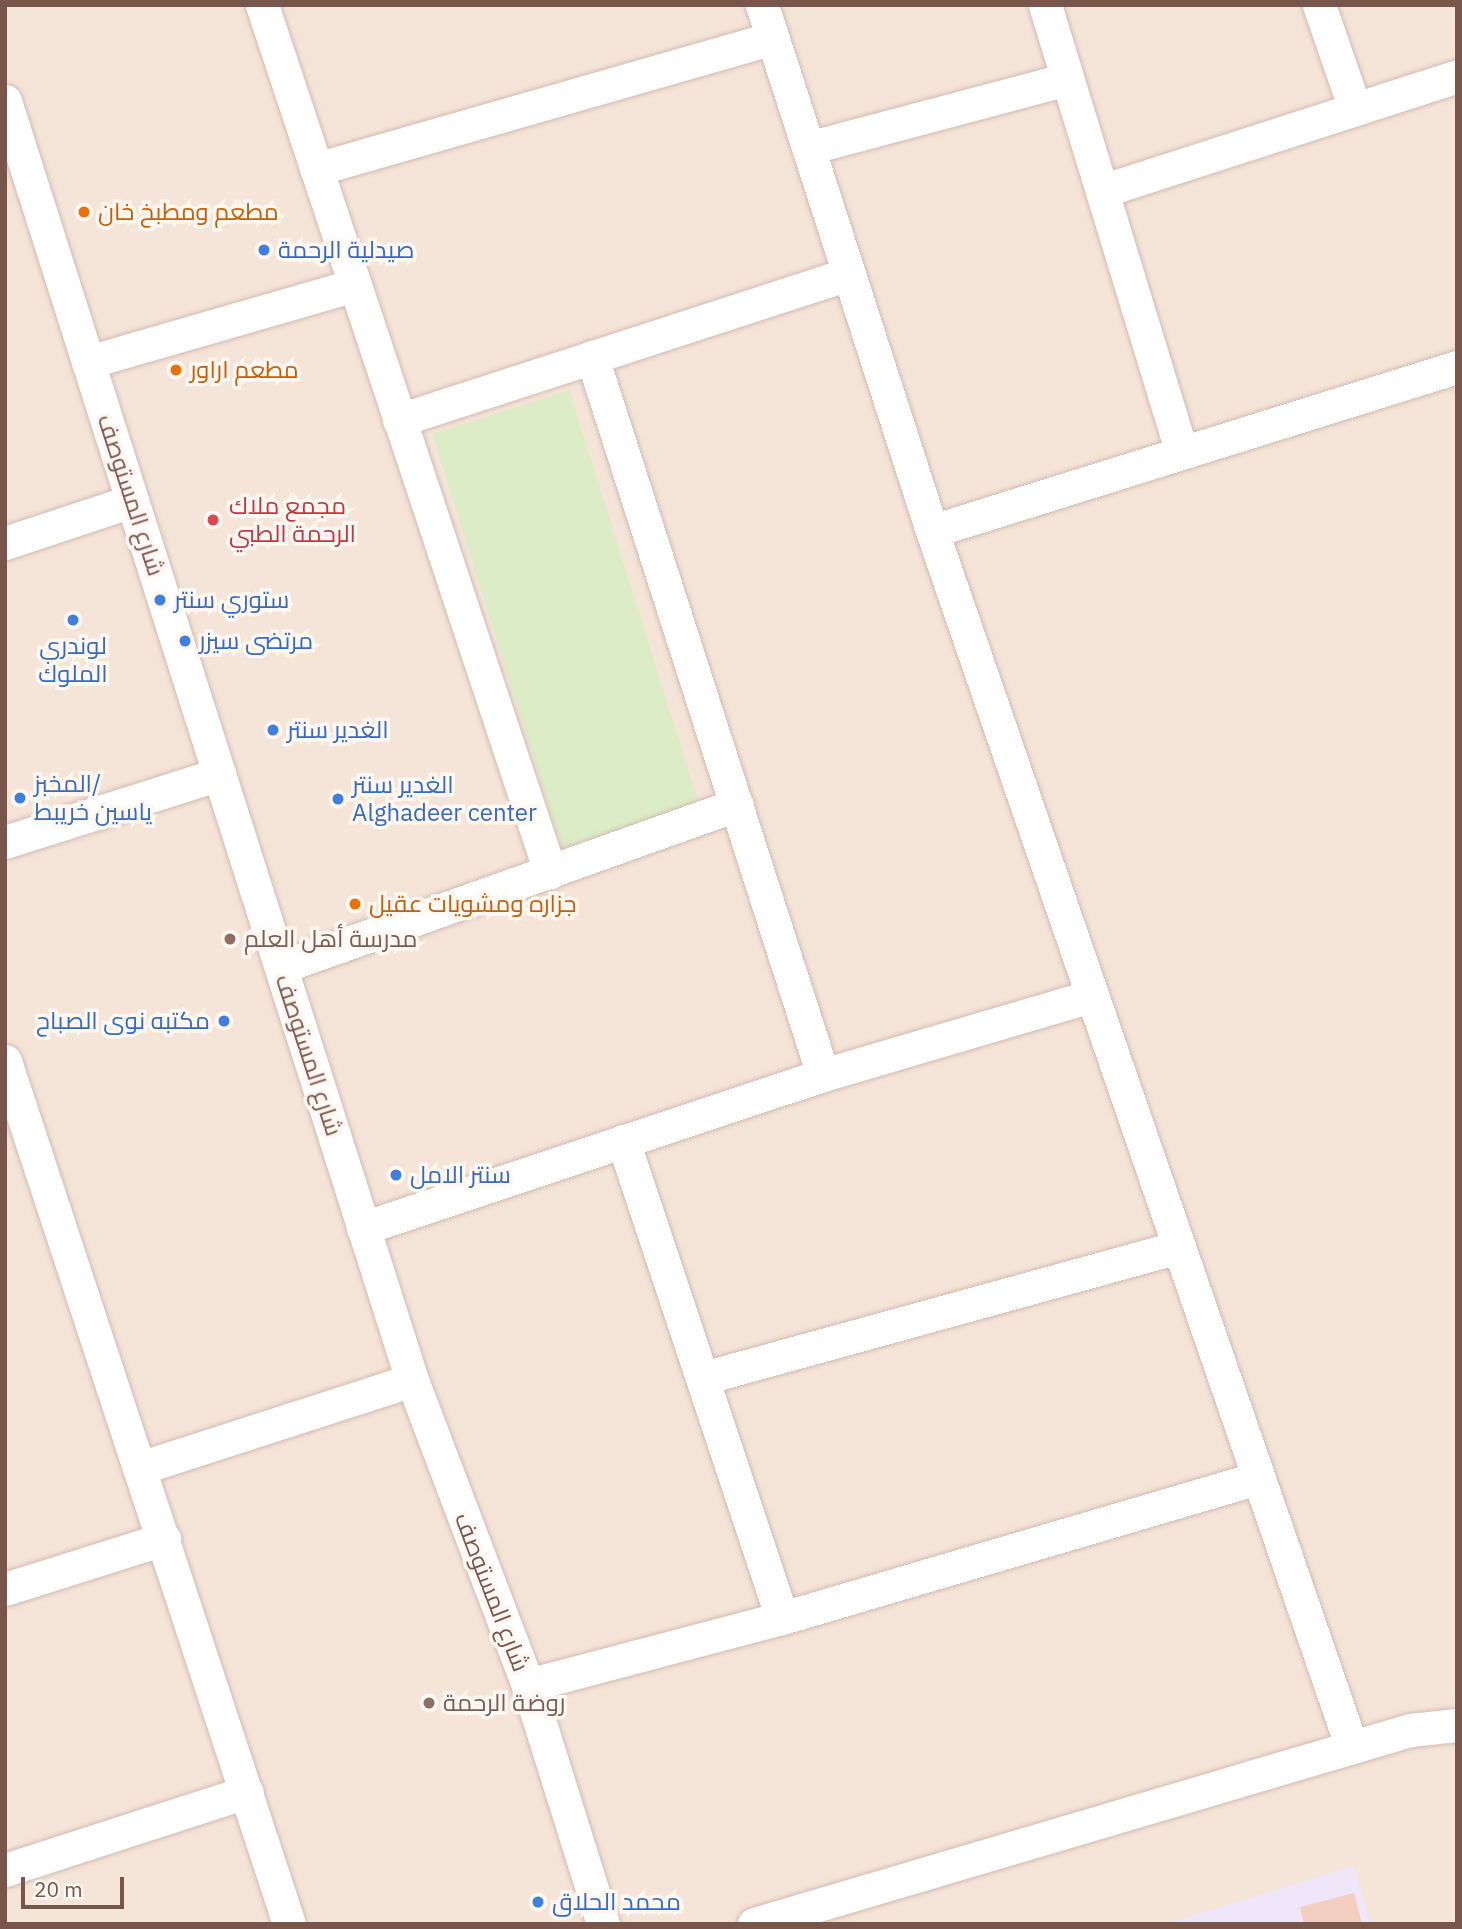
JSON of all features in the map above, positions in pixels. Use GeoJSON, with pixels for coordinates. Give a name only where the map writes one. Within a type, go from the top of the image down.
{"type":"FeatureCollection","features":[{"type":"Feature","properties":{"kind":"street"},"geometry":{"type":"LineString","coordinates":[[261,5],[550,872]]}},
{"type":"Feature","properties":{"kind":"street"},"geometry":{"type":"LineString","coordinates":[[762,5],[932,531],[1352,1748]]}},
{"type":"Feature","properties":{"kind":"street"},"geometry":{"type":"LineString","coordinates":[[1045,5],[1182,453]]}},
{"type":"Feature","properties":{"kind":"street"},"geometry":{"type":"LineString","coordinates":[[1319,5],[1355,109]]}},
{"type":"Feature","properties":{"kind":"street"},"geometry":{"type":"LineString","coordinates":[[316,169],[773,38]]}},
{"type":"Feature","properties":{"kind":"street"},"geometry":{"type":"LineString","coordinates":[[1102,191],[1457,76]]}},
{"type":"Feature","properties":{"kind":"street"},"geometry":{"type":"LineString","coordinates":[[808,148],[1067,79]]}},
{"type":"Feature","properties":{"kind":"street","name":"شارع المستوصف"},"geometry":{"type":"LineString","coordinates":[[5,101],[412,1380],[528,1685],[603,1924]]}},
{"type":"Feature","properties":{"kind":"street"},"geometry":{"type":"LineString","coordinates":[[399,420],[849,274]]}},
{"type":"Feature","properties":{"kind":"street"},"geometry":{"type":"LineString","coordinates":[[89,362],[354,285]]}},
{"type":"Feature","properties":{"kind":"street"},"geometry":{"type":"LineString","coordinates":[[592,357],[823,1075]]}},
{"type":"Feature","properties":{"kind":"street"},"geometry":{"type":"LineString","coordinates":[[932,531],[1457,367]]}},
{"type":"Feature","properties":{"kind":"street"},"geometry":{"type":"LineString","coordinates":[[5,543],[132,501]]}},
{"type":"Feature","properties":{"kind":"street"},"geometry":{"type":"LineString","coordinates":[[5,842],[220,774]]}},
{"type":"Feature","properties":{"kind":"street"},"geometry":{"type":"LineString","coordinates":[[281,967],[737,805]]}},
{"type":"Feature","properties":{"kind":"street"},"geometry":{"type":"LineString","coordinates":[[363,1228],[823,1075],[1093,996]]}},
{"type":"Feature","properties":{"kind":"street"},"geometry":{"type":"LineString","coordinates":[[5,1061],[11,1098],[164,1539],[289,1924]]}},
{"type":"Feature","properties":{"kind":"street"},"geometry":{"type":"LineString","coordinates":[[623,1142],[782,1618]]}},
{"type":"Feature","properties":{"kind":"street"},"geometry":{"type":"LineString","coordinates":[[703,1378],[1179,1247]]}},
{"type":"Feature","properties":{"kind":"street"},"geometry":{"type":"LineString","coordinates":[[140,1468],[412,1380]]}},
{"type":"Feature","properties":{"kind":"street"},"geometry":{"type":"LineString","coordinates":[[528,1685],[782,1618],[1258,1478]]}},
{"type":"Feature","properties":{"kind":"street"},"geometry":{"type":"LineString","coordinates":[[5,1589],[164,1539]]}},
{"type":"Feature","properties":{"kind":"street"},"geometry":{"type":"LineString","coordinates":[[754,1924],[1410,1730],[1457,1725]]}},
{"type":"Feature","properties":{"kind":"street"},"geometry":{"type":"LineString","coordinates":[[5,1870],[247,1791]]}},
{"type":"Feature","properties":{"kind":"shaded area"},"geometry":{"type":"Polygon","coordinates":[[[5,5],[1457,5],[1457,1924],[5,1924],[5,5]]]}},
{"type":"Feature","properties":{"kind":"shaded area"},"geometry":{"type":"Polygon","coordinates":[[[1354,1866],[1371,1924],[1165,1924],[1354,1866]]]}},
{"type":"Feature","properties":{"kind":"green space"},"geometry":{"type":"Polygon","coordinates":[[[569,390],[699,804],[562,848],[432,434],[569,390]]]}},
{"type":"Feature","properties":{"kind":"building"},"geometry":{"type":"Polygon","coordinates":[[[1354,1893],[1362,1924],[1304,1924],[1300,1907],[1354,1893]]]}},
{"type":"Feature","properties":{"kind":"place","name":"مطعم ومطبخ خان"},"geometry":{"type":"Point","coordinates":[84,212]}},
{"type":"Feature","properties":{"kind":"place","name":"صيدلية الرحمة"},"geometry":{"type":"Point","coordinates":[264,250]}},
{"type":"Feature","properties":{"kind":"place","name":"مطعم اراور"},"geometry":{"type":"Point","coordinates":[176,370]}},
{"type":"Feature","properties":{"kind":"place","name":"مجمع ملاك الرحمة الطبي"},"geometry":{"type":"Point","coordinates":[213,520]}},
{"type":"Feature","properties":{"kind":"place","name":"ستوري سنتر"},"geometry":{"type":"Point","coordinates":[160,600]}},
{"type":"Feature","properties":{"kind":"place","name":"لوندري الملوك"},"geometry":{"type":"Point","coordinates":[73,620]}},
{"type":"Feature","properties":{"kind":"place","name":"مرتضى سيزر"},"geometry":{"type":"Point","coordinates":[185,641]}},
{"type":"Feature","properties":{"kind":"place","name":"الغدير سنتر"},"geometry":{"type":"Point","coordinates":[273,730]}},
{"type":"Feature","properties":{"kind":"place","name":"المخبز/ ياسين خريبط"},"geometry":{"type":"Point","coordinates":[20,798]}},
{"type":"Feature","properties":{"kind":"place","name":"الغدير سنتر Alghadeer center"},"geometry":{"type":"Point","coordinates":[338,799]}},
{"type":"Feature","properties":{"kind":"place","name":"جزاره ومشويات عقيل"},"geometry":{"type":"Point","coordinates":[355,904]}},
{"type":"Feature","properties":{"kind":"place","name":"مدرسة أهل العلم"},"geometry":{"type":"Point","coordinates":[230,939]}},
{"type":"Feature","properties":{"kind":"place","name":"مكتبه نوى الصباح"},"geometry":{"type":"Point","coordinates":[224,1021]}},
{"type":"Feature","properties":{"kind":"place","name":"سنتر الامل"},"geometry":{"type":"Point","coordinates":[396,1175]}},
{"type":"Feature","properties":{"kind":"place","name":"روضة الرحمة"},"geometry":{"type":"Point","coordinates":[429,1703]}},
{"type":"Feature","properties":{"kind":"place","name":"محمد الحلاق"},"geometry":{"type":"Point","coordinates":[538,1902]}}]}
